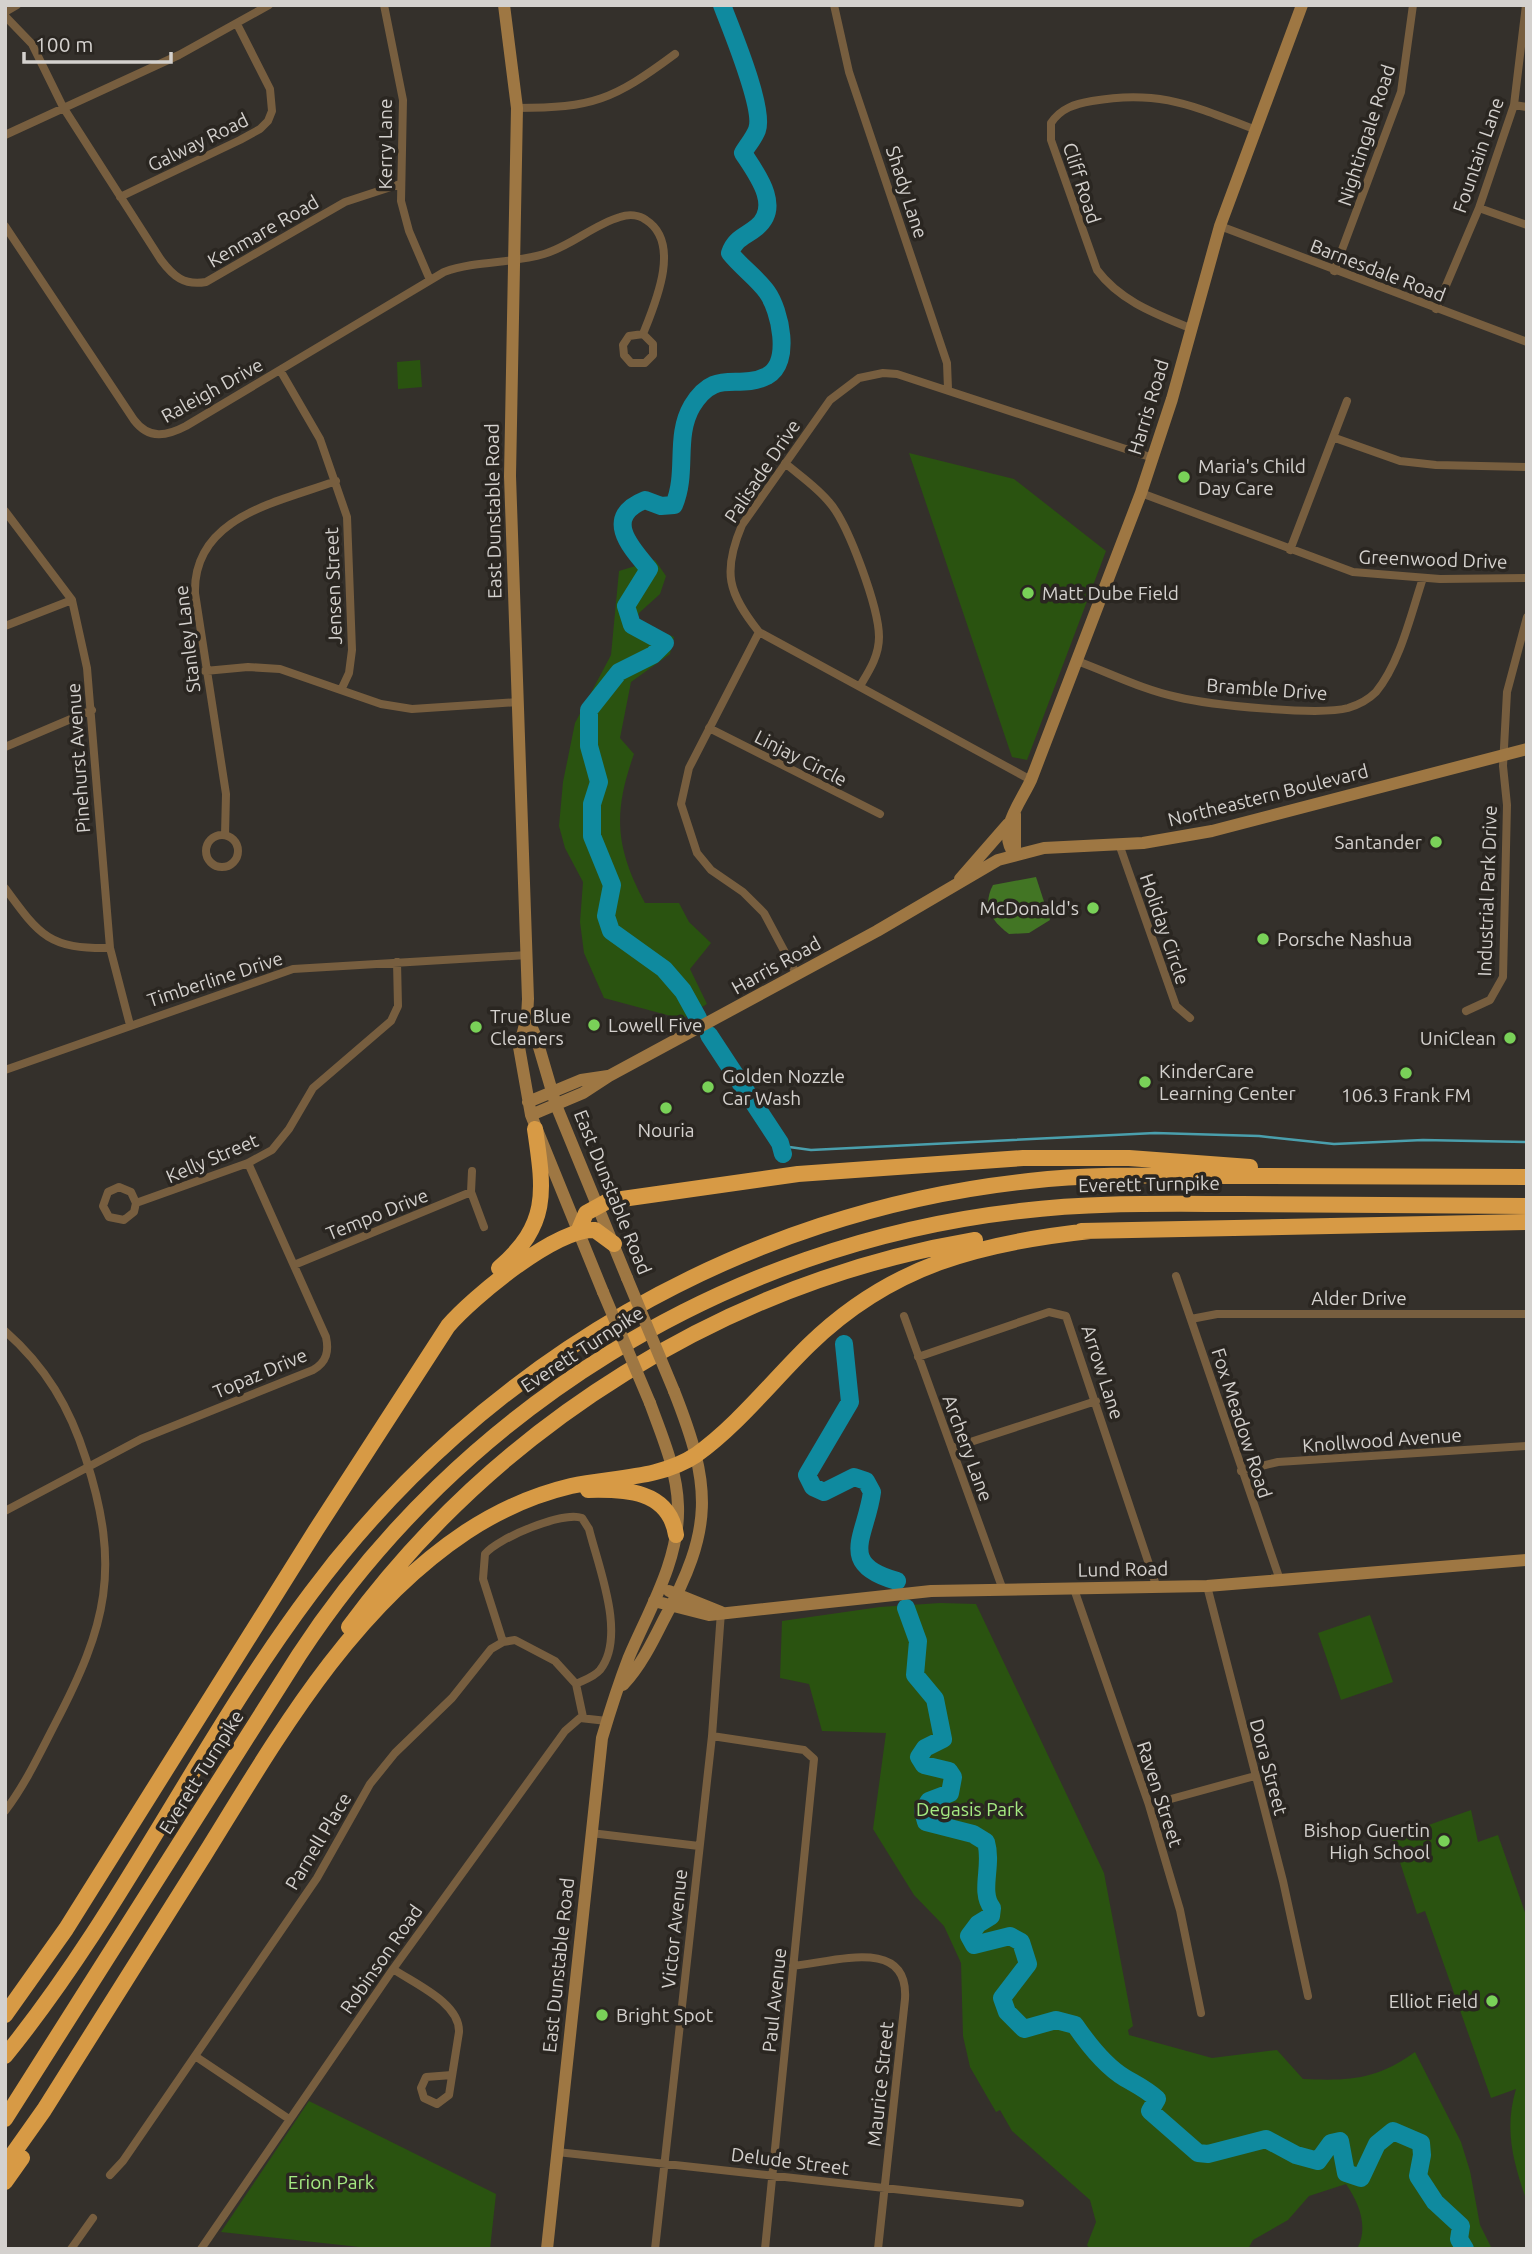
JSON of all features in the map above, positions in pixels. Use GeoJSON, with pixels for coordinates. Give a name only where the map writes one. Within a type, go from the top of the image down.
{"type":"FeatureCollection","features":[{"type":"Feature","properties":{"kind":"highway"},"geometry":{"type":"LineString","coordinates":[[5,2015],[75,1914],[397,1403],[480,1285],[522,1246],[536,1223],[543,1186],[531,1115]]}},
{"type":"Feature","properties":{"kind":"highway"},"geometry":{"type":"LineString","coordinates":[[578,1231],[584,1216],[598,1205],[612,1200],[798,1174],[1048,1157],[1166,1160],[1364,1176]]}},
{"type":"Feature","properties":{"kind":"highway","name":"Everett Turnpike"},"geometry":{"type":"LineString","coordinates":[[5,2056],[90,1939],[265,1660],[337,1559],[377,1512],[439,1449],[507,1392],[580,1340],[663,1292],[752,1251],[829,1222],[923,1197],[1019,1182],[1098,1176],[1527,1177]]}},
{"type":"Feature","properties":{"kind":"highway","name":"Everett Turnpike"},"geometry":{"type":"LineString","coordinates":[[5,2119],[299,1656],[351,1583],[409,1515],[480,1447],[558,1387],[632,1339],[712,1297],[794,1263],[879,1237],[984,1215],[1053,1207],[1124,1204],[1527,1206]]}},
{"type":"Feature","properties":{"kind":"highway"},"geometry":{"type":"LineString","coordinates":[[5,2165],[120,1989],[289,1718],[370,1599],[449,1511],[530,1439],[625,1373],[753,1306],[849,1270],[974,1240],[1090,1231],[1527,1222]]}},
{"type":"Feature","properties":{"kind":"highway"},"geometry":{"type":"LineString","coordinates":[[462,1310],[516,1267],[578,1231],[598,1231],[614,1244]]}},
{"type":"Feature","properties":{"kind":"highway"},"geometry":{"type":"LineString","coordinates":[[289,1718],[344,1647],[416,1572],[460,1536],[514,1505],[571,1486],[672,1467],[697,1454],[825,1329],[890,1284],[934,1263],[971,1250],[1011,1241],[1090,1231]]}},
{"type":"Feature","properties":{"kind":"highway"},"geometry":{"type":"LineString","coordinates":[[514,1505],[584,1490],[634,1492],[654,1499],[664,1507],[672,1520],[676,1535]]}},
{"type":"Feature","properties":{"kind":"highway"},"geometry":{"type":"LineString","coordinates":[[5,2182],[50,2114],[120,1989]]}},
{"type":"Feature","properties":{"kind":"street"},"geometry":{"type":"LineString","coordinates":[[5,14],[17,5]]}},
{"type":"Feature","properties":{"kind":"street"},"geometry":{"type":"LineString","coordinates":[[5,135],[171,59],[269,5]]}},
{"type":"Feature","properties":{"kind":"street","name":"Kerry Lane"},"geometry":{"type":"LineString","coordinates":[[384,5],[403,100],[405,131],[400,184],[404,216],[430,279]]}},
{"type":"Feature","properties":{"kind":"street","name":"East Dunstable Road"},"geometry":{"type":"LineString","coordinates":[[504,5],[516,108],[510,476],[527,955],[527,1017],[519,1047],[531,1115],[650,1403],[672,1467],[678,1502],[676,1535],[607,1721],[600,1749],[547,2249]]}},
{"type":"Feature","properties":{"kind":"street","name":"Shady Lane"},"geometry":{"type":"LineString","coordinates":[[834,5],[849,72],[947,363],[948,389]]}},
{"type":"Feature","properties":{"kind":"street","name":"Harris Road"},"geometry":{"type":"LineString","coordinates":[[959,882],[1012,819],[1031,780],[1141,493],[1220,226],[1302,5]]}},
{"type":"Feature","properties":{"kind":"street","name":"Nightingale Road"},"geometry":{"type":"LineString","coordinates":[[1335,271],[1401,92],[1413,5]]}},
{"type":"Feature","properties":{"kind":"street","name":"Fountain Lane"},"geometry":{"type":"LineString","coordinates":[[1436,309],[1479,208],[1514,105],[1526,5]]}},
{"type":"Feature","properties":{"kind":"street","name":"Kenmare Road"},"geometry":{"type":"LineString","coordinates":[[5,14],[38,54],[63,107],[171,273],[186,283],[196,284],[216,277],[352,198],[400,184]]}},
{"type":"Feature","properties":{"kind":"street","name":"Galway Road"},"geometry":{"type":"LineString","coordinates":[[120,197],[260,130],[268,121],[272,111],[270,89],[237,24]]}},
{"type":"Feature","properties":{"kind":"street"},"geometry":{"type":"LineString","coordinates":[[516,108],[574,107],[592,103],[626,88],[675,54]]}},
{"type":"Feature","properties":{"kind":"street","name":"Cliff Road"},"geometry":{"type":"LineString","coordinates":[[1190,328],[1130,301],[1111,287],[1097,270],[1051,139],[1051,123],[1069,107],[1125,96],[1153,96],[1254,129]]}},
{"type":"Feature","properties":{"kind":"street"},"geometry":{"type":"LineString","coordinates":[[1514,105],[1527,107]]}},
{"type":"Feature","properties":{"kind":"street"},"geometry":{"type":"LineString","coordinates":[[1479,208],[1527,225]]}},
{"type":"Feature","properties":{"kind":"street","name":"Raleigh Drive"},"geometry":{"type":"LineString","coordinates":[[5,226],[134,420],[148,433],[162,435],[179,430],[430,279],[471,264],[515,259],[559,248],[618,217],[642,217],[659,234],[663,256],[658,293],[643,334]]}},
{"type":"Feature","properties":{"kind":"street","name":"Barnesdale Road"},"geometry":{"type":"LineString","coordinates":[[1220,226],[1527,341]]}},
{"type":"Feature","properties":{"kind":"street"},"geometry":{"type":"LineString","coordinates":[[643,334],[653,344],[653,355],[645,363],[631,363],[624,355],[623,345],[629,336],[643,334]]}},
{"type":"Feature","properties":{"kind":"street","name":"Jensen Street"},"geometry":{"type":"LineString","coordinates":[[280,370],[320,439],[337,481],[347,517],[351,662],[342,688]]}},
{"type":"Feature","properties":{"kind":"street","name":"Palisade Drive"},"geometry":{"type":"LineString","coordinates":[[1031,780],[759,632],[737,601],[732,588],[729,565],[742,525],[830,400],[859,378],[883,373],[897,374],[948,389],[1153,458]]}},
{"type":"Feature","properties":{"kind":"street"},"geometry":{"type":"LineString","coordinates":[[1290,550],[1348,401]]}},
{"type":"Feature","properties":{"kind":"street"},"geometry":{"type":"LineString","coordinates":[[1335,438],[1374,454],[1415,464],[1527,467]]}},
{"type":"Feature","properties":{"kind":"street"},"geometry":{"type":"LineString","coordinates":[[785,463],[829,501],[854,550],[879,637],[874,662],[860,686]]}},
{"type":"Feature","properties":{"kind":"street","name":"Stanley Lane"},"geometry":{"type":"LineString","coordinates":[[225,835],[226,794],[205,671],[195,579],[200,555],[216,534],[246,516],[337,481]]}},
{"type":"Feature","properties":{"kind":"street","name":"Greenwood Drive"},"geometry":{"type":"LineString","coordinates":[[1141,493],[1353,572],[1423,578],[1527,578]]}},
{"type":"Feature","properties":{"kind":"street","name":"Pinehurst Avenue"},"geometry":{"type":"LineString","coordinates":[[5,511],[72,600],[87,668],[92,710],[103,890],[110,948],[130,1025]]}},
{"type":"Feature","properties":{"kind":"street","name":"Bramble Drive"},"geometry":{"type":"LineString","coordinates":[[1077,661],[1184,699],[1304,710],[1349,708],[1369,697],[1382,682],[1394,658],[1423,578]]}},
{"type":"Feature","properties":{"kind":"street"},"geometry":{"type":"LineString","coordinates":[[5,626],[72,600]]}},
{"type":"Feature","properties":{"kind":"street","name":"Industrial Park Drive"},"geometry":{"type":"LineString","coordinates":[[1466,1011],[1490,1000],[1503,977],[1507,692],[1527,617]]}},
{"type":"Feature","properties":{"kind":"street"},"geometry":{"type":"LineString","coordinates":[[759,632],[709,728],[683,786],[681,804],[688,831],[704,862],[754,901],[764,913],[797,975]]}},
{"type":"Feature","properties":{"kind":"street"},"geometry":{"type":"LineString","coordinates":[[205,671],[248,667],[280,669],[342,688],[381,704],[412,709],[518,702]]}},
{"type":"Feature","properties":{"kind":"street"},"geometry":{"type":"LineString","coordinates":[[5,747],[92,710]]}},
{"type":"Feature","properties":{"kind":"street","name":"Linjay Circle"},"geometry":{"type":"LineString","coordinates":[[709,728],[880,814]]}},
{"type":"Feature","properties":{"kind":"street","name":"Northeastern Boulevard"},"geometry":{"type":"LineString","coordinates":[[1015,855],[1044,848],[1119,845],[1212,831],[1527,749]]}},
{"type":"Feature","properties":{"kind":"street","name":"Harris Road"},"geometry":{"type":"LineString","coordinates":[[531,1115],[590,1090],[609,1076],[797,975],[959,882],[1015,855],[1012,819]]}},
{"type":"Feature","properties":{"kind":"street","name":"Holiday Circle"},"geometry":{"type":"LineString","coordinates":[[1119,845],[1176,1006],[1190,1018]]}},
{"type":"Feature","properties":{"kind":"street"},"geometry":{"type":"LineString","coordinates":[[5,888],[27,918],[46,936],[75,949],[110,948]]}},
{"type":"Feature","properties":{"kind":"street","name":"Timberline Drive"},"geometry":{"type":"LineString","coordinates":[[5,1070],[293,969],[527,955]]}},
{"type":"Feature","properties":{"kind":"street","name":"Kelly Street"},"geometry":{"type":"LineString","coordinates":[[136,1203],[248,1163],[272,1150],[281,1140],[306,1096],[321,1079],[391,1021],[398,1006],[397,961]]}},
{"type":"Feature","properties":{"kind":"street","name":"East Dunstable Road"},"geometry":{"type":"LineString","coordinates":[[527,1017],[536,1037],[556,1105],[674,1391],[697,1454],[702,1492],[701,1525],[692,1558],[671,1606],[639,1664],[619,1689]]}},
{"type":"Feature","properties":{"kind":"street","name":"Harris Road"},"geometry":{"type":"LineString","coordinates":[[531,1115],[552,1092],[588,1077],[609,1076]]}},
{"type":"Feature","properties":{"kind":"street","name":"Topaz Drive"},"geometry":{"type":"LineString","coordinates":[[89,1466],[151,1435],[320,1366],[327,1355],[326,1337],[248,1163]]}},
{"type":"Feature","properties":{"kind":"street"},"geometry":{"type":"LineString","coordinates":[[472,1171],[471,1192],[484,1227]]}},
{"type":"Feature","properties":{"kind":"street","name":"Kelly Street"},"geometry":{"type":"LineString","coordinates":[[119,1187],[131,1192],[136,1203],[132,1215],[121,1220],[109,1217],[103,1206],[108,1192],[119,1187]]}},
{"type":"Feature","properties":{"kind":"street","name":"Tempo Drive"},"geometry":{"type":"LineString","coordinates":[[294,1265],[471,1192]]}},
{"type":"Feature","properties":{"kind":"street","name":"Fox Meadow Road"},"geometry":{"type":"LineString","coordinates":[[1176,1276],[1280,1580]]}},
{"type":"Feature","properties":{"kind":"street","name":"Arrow Lane"},"geometry":{"type":"LineString","coordinates":[[918,1357],[1057,1311],[1066,1316],[1071,1324],[1157,1588]]}},
{"type":"Feature","properties":{"kind":"street","name":"Alder Drive"},"geometry":{"type":"LineString","coordinates":[[1191,1319],[1217,1314],[1527,1314]]}},
{"type":"Feature","properties":{"kind":"street","name":"Archery Lane"},"geometry":{"type":"LineString","coordinates":[[904,1317],[1003,1590]]}},
{"type":"Feature","properties":{"kind":"street"},"geometry":{"type":"LineString","coordinates":[[5,1331],[23,1346],[52,1382],[78,1431],[101,1508],[106,1543],[101,1616],[75,1686],[5,1811]]}},
{"type":"Feature","properties":{"kind":"street"},"geometry":{"type":"LineString","coordinates":[[952,1448],[1096,1401]]}},
{"type":"Feature","properties":{"kind":"street","name":"Knollwood Avenue"},"geometry":{"type":"LineString","coordinates":[[1241,1471],[1278,1462],[1527,1446]]}},
{"type":"Feature","properties":{"kind":"street"},"geometry":{"type":"LineString","coordinates":[[5,1511],[89,1466]]}},
{"type":"Feature","properties":{"kind":"street"},"geometry":{"type":"LineString","coordinates":[[576,1684],[598,1671],[605,1660],[611,1632],[609,1608],[589,1529],[582,1518],[565,1517],[496,1543],[485,1554],[483,1579],[503,1642],[519,1641],[536,1648],[564,1668],[576,1684],[583,1717],[607,1721]]}},
{"type":"Feature","properties":{"kind":"street","name":"Lund Road"},"geometry":{"type":"LineString","coordinates":[[656,1594],[671,1606],[705,1615],[907,1593],[1208,1586],[1527,1560]]}},
{"type":"Feature","properties":{"kind":"street","name":"Dora Street"},"geometry":{"type":"LineString","coordinates":[[1208,1586],[1283,1881],[1308,1996]]}},
{"type":"Feature","properties":{"kind":"street","name":"Raven Street"},"geometry":{"type":"LineString","coordinates":[[1074,1589],[1149,1805],[1180,1910],[1201,2013]]}},
{"type":"Feature","properties":{"kind":"street","name":"Lund Road"},"geometry":{"type":"LineString","coordinates":[[656,1594],[677,1593],[721,1612]]}},
{"type":"Feature","properties":{"kind":"street","name":"Victor Avenue"},"geometry":{"type":"LineString","coordinates":[[655,2249],[712,1736],[721,1612]]}},
{"type":"Feature","properties":{"kind":"street","name":"Parnell Place"},"geometry":{"type":"LineString","coordinates":[[110,2175],[124,2161],[317,1878],[375,1777],[452,1698],[488,1651],[503,1642]]}},
{"type":"Feature","properties":{"kind":"street","name":"Robinson Road"},"geometry":{"type":"LineString","coordinates":[[201,2249],[393,1969],[565,1731],[583,1717]]}},
{"type":"Feature","properties":{"kind":"street","name":"Paul Avenue"},"geometry":{"type":"LineString","coordinates":[[712,1736],[800,1749],[812,1755],[814,1768],[765,2249]]}},
{"type":"Feature","properties":{"kind":"street"},"geometry":{"type":"LineString","coordinates":[[1149,1805],[1255,1776]]}},
{"type":"Feature","properties":{"kind":"street"},"geometry":{"type":"LineString","coordinates":[[591,1833],[699,1846]]}},
{"type":"Feature","properties":{"kind":"street","name":"Maurice Street"},"geometry":{"type":"LineString","coordinates":[[793,1966],[884,1958],[898,1966],[906,1987],[878,2249]]}},
{"type":"Feature","properties":{"kind":"street"},"geometry":{"type":"LineString","coordinates":[[393,1969],[448,2007],[457,2018],[459,2032],[450,2091],[444,2101],[433,2104],[424,2098],[421,2088],[426,2077],[452,2075]]}},
{"type":"Feature","properties":{"kind":"street"},"geometry":{"type":"LineString","coordinates":[[195,2056],[289,2119]]}},
{"type":"Feature","properties":{"kind":"street","name":"Delude Street"},"geometry":{"type":"LineString","coordinates":[[557,2152],[1020,2203]]}},
{"type":"Feature","properties":{"kind":"street"},"geometry":{"type":"LineString","coordinates":[[71,2249],[93,2218]]}},
{"type":"Feature","properties":{"kind":"green space"},"geometry":{"type":"Polygon","coordinates":[[[420,360],[422,387],[398,389],[397,362],[420,360]]]}},
{"type":"Feature","properties":{"kind":"green space"},"geometry":{"type":"Polygon","coordinates":[[[909,453],[1014,479],[1106,551],[1027,760],[1012,757],[909,453]]]}},
{"type":"Feature","properties":{"kind":"green space"},"geometry":{"type":"Polygon","coordinates":[[[655,560],[666,576],[660,594],[639,613],[637,621],[674,637],[670,654],[631,682],[620,738],[634,754],[623,794],[620,830],[628,864],[645,903],[679,903],[689,922],[711,943],[690,969],[707,1004],[682,1019],[604,998],[584,953],[580,922],[583,882],[565,848],[559,826],[563,782],[575,723],[611,655],[619,571],[655,560]]]}},
{"type":"Feature","properties":{"kind":"green space"},"geometry":{"type":"Polygon","coordinates":[[[1036,877],[1050,920],[1029,933],[1009,934],[997,924],[988,906],[993,885],[1036,877]]]}},
{"type":"Feature","properties":{"kind":"green space","name":"Degasis Park"},"geometry":{"type":"Polygon","coordinates":[[[940,1603],[976,1604],[1104,1873],[1133,2026],[1128,2030],[1129,2035],[1212,2058],[1277,2050],[1303,2079],[1362,2077],[1388,2068],[1415,2052],[1461,2142],[1470,2171],[1480,2225],[1492,2249],[1357,2249],[1361,2241],[1361,2215],[1346,2184],[1309,2196],[1288,2220],[1253,2240],[1248,2249],[1090,2249],[1087,2245],[1096,2222],[1090,2200],[1012,2131],[1000,2110],[996,2112],[970,2067],[963,2036],[961,1963],[944,1926],[914,1895],[873,1829],[886,1733],[822,1731],[809,1684],[780,1678],[782,1621],[880,1607],[940,1603]]]}},
{"type":"Feature","properties":{"kind":"green space"},"geometry":{"type":"Polygon","coordinates":[[[1370,1615],[1393,1682],[1341,1700],[1318,1633],[1370,1615]]]}},
{"type":"Feature","properties":{"kind":"green space","name":"Elliot Field"},"geometry":{"type":"Polygon","coordinates":[[[1471,1810],[1478,1842],[1498,1835],[1527,1918],[1526,2199],[1517,2171],[1510,2131],[1516,2089],[1491,2098],[1425,1911],[1417,1914],[1392,1838],[1471,1810]]]}},
{"type":"Feature","properties":{"kind":"green space","name":"Erion Park"},"geometry":{"type":"Polygon","coordinates":[[[309,2101],[496,2194],[490,2249],[378,2249],[221,2232],[309,2101]]]}},
{"type":"Feature","properties":{"kind":"waterway"},"geometry":{"type":"LineString","coordinates":[[698,1018],[683,991],[664,969],[611,931],[606,916],[612,885],[592,836],[592,804],[599,782],[589,746],[589,710],[619,672],[653,655],[665,643],[632,625],[626,606],[649,569],[628,542],[624,533],[625,515],[632,507],[645,500],[661,506],[674,505],[680,480],[684,430],[692,406],[701,394],[718,383],[746,382],[767,376],[775,369],[779,360],[781,336],[772,300],[730,253],[738,241],[764,219],[767,200],[760,180],[743,153],[757,130],[756,105],[746,69],[722,5]]}},
{"type":"Feature","properties":{"kind":"waterway"},"geometry":{"type":"LineString","coordinates":[[709,1035],[780,1143],[783,1154]]}},
{"type":"Feature","properties":{"kind":"waterway"},"geometry":{"type":"LineString","coordinates":[[782,1146],[811,1150],[1155,1133],[1259,1136],[1334,1144],[1423,1140],[1527,1142]]}},
{"type":"Feature","properties":{"kind":"waterway"},"geometry":{"type":"LineString","coordinates":[[844,1344],[850,1402],[807,1475],[813,1487],[824,1492],[854,1477],[866,1481],[872,1492],[861,1535],[861,1557],[867,1566],[878,1574],[897,1581]]}},
{"type":"Feature","properties":{"kind":"waterway"},"geometry":{"type":"LineString","coordinates":[[906,1608],[918,1641],[915,1675],[935,1699],[943,1739],[925,1748],[919,1757],[924,1765],[949,1771],[953,1777],[950,1793],[929,1801],[923,1811],[926,1822],[973,1834],[986,1842],[986,1886],[992,1908],[991,1916],[978,1924],[969,1936],[974,1945],[1010,1936],[1021,1942],[1028,1964],[1002,1998],[1007,2012],[1024,2029],[1056,2020],[1075,2025],[1104,2061],[1157,2099],[1150,2111],[1198,2153],[1208,2154],[1266,2139],[1296,2155],[1318,2161],[1331,2143],[1340,2141],[1346,2173],[1361,2178],[1377,2144],[1393,2131],[1421,2143],[1418,2176],[1435,2202],[1461,2226],[1459,2239],[1465,2249]]}},
{"type":"Feature","properties":{"kind":"place","name":"Maria's Child Day Care"},"geometry":{"type":"Point","coordinates":[1184,477]}},
{"type":"Feature","properties":{"kind":"place","name":"Matt Dube Field"},"geometry":{"type":"Point","coordinates":[1028,593]}},
{"type":"Feature","properties":{"kind":"place","name":"Santander"},"geometry":{"type":"Point","coordinates":[1436,842]}},
{"type":"Feature","properties":{"kind":"place","name":"McDonald's"},"geometry":{"type":"Point","coordinates":[1093,908]}},
{"type":"Feature","properties":{"kind":"place","name":"Porsche Nashua"},"geometry":{"type":"Point","coordinates":[1263,939]}},
{"type":"Feature","properties":{"kind":"place","name":"Lowell Five"},"geometry":{"type":"Point","coordinates":[594,1025]}},
{"type":"Feature","properties":{"kind":"place","name":"True Blue Cleaners"},"geometry":{"type":"Point","coordinates":[476,1027]}},
{"type":"Feature","properties":{"kind":"place","name":"UniClean"},"geometry":{"type":"Point","coordinates":[1510,1038]}},
{"type":"Feature","properties":{"kind":"place","name":"106.3 Frank FM"},"geometry":{"type":"Point","coordinates":[1406,1073]}},
{"type":"Feature","properties":{"kind":"place","name":"KinderCare Learning Center"},"geometry":{"type":"Point","coordinates":[1145,1082]}},
{"type":"Feature","properties":{"kind":"place","name":"Golden Nozzle Car Wash"},"geometry":{"type":"Point","coordinates":[708,1087]}},
{"type":"Feature","properties":{"kind":"place","name":"Nouria"},"geometry":{"type":"Point","coordinates":[666,1108]}},
{"type":"Feature","properties":{"kind":"place","name":"Bishop Guertin High School"},"geometry":{"type":"Point","coordinates":[1444,1841]}},
{"type":"Feature","properties":{"kind":"place","name":"Elliot Field"},"geometry":{"type":"Point","coordinates":[1492,2001]}},
{"type":"Feature","properties":{"kind":"place","name":"Bright Spot"},"geometry":{"type":"Point","coordinates":[602,2015]}}]}
